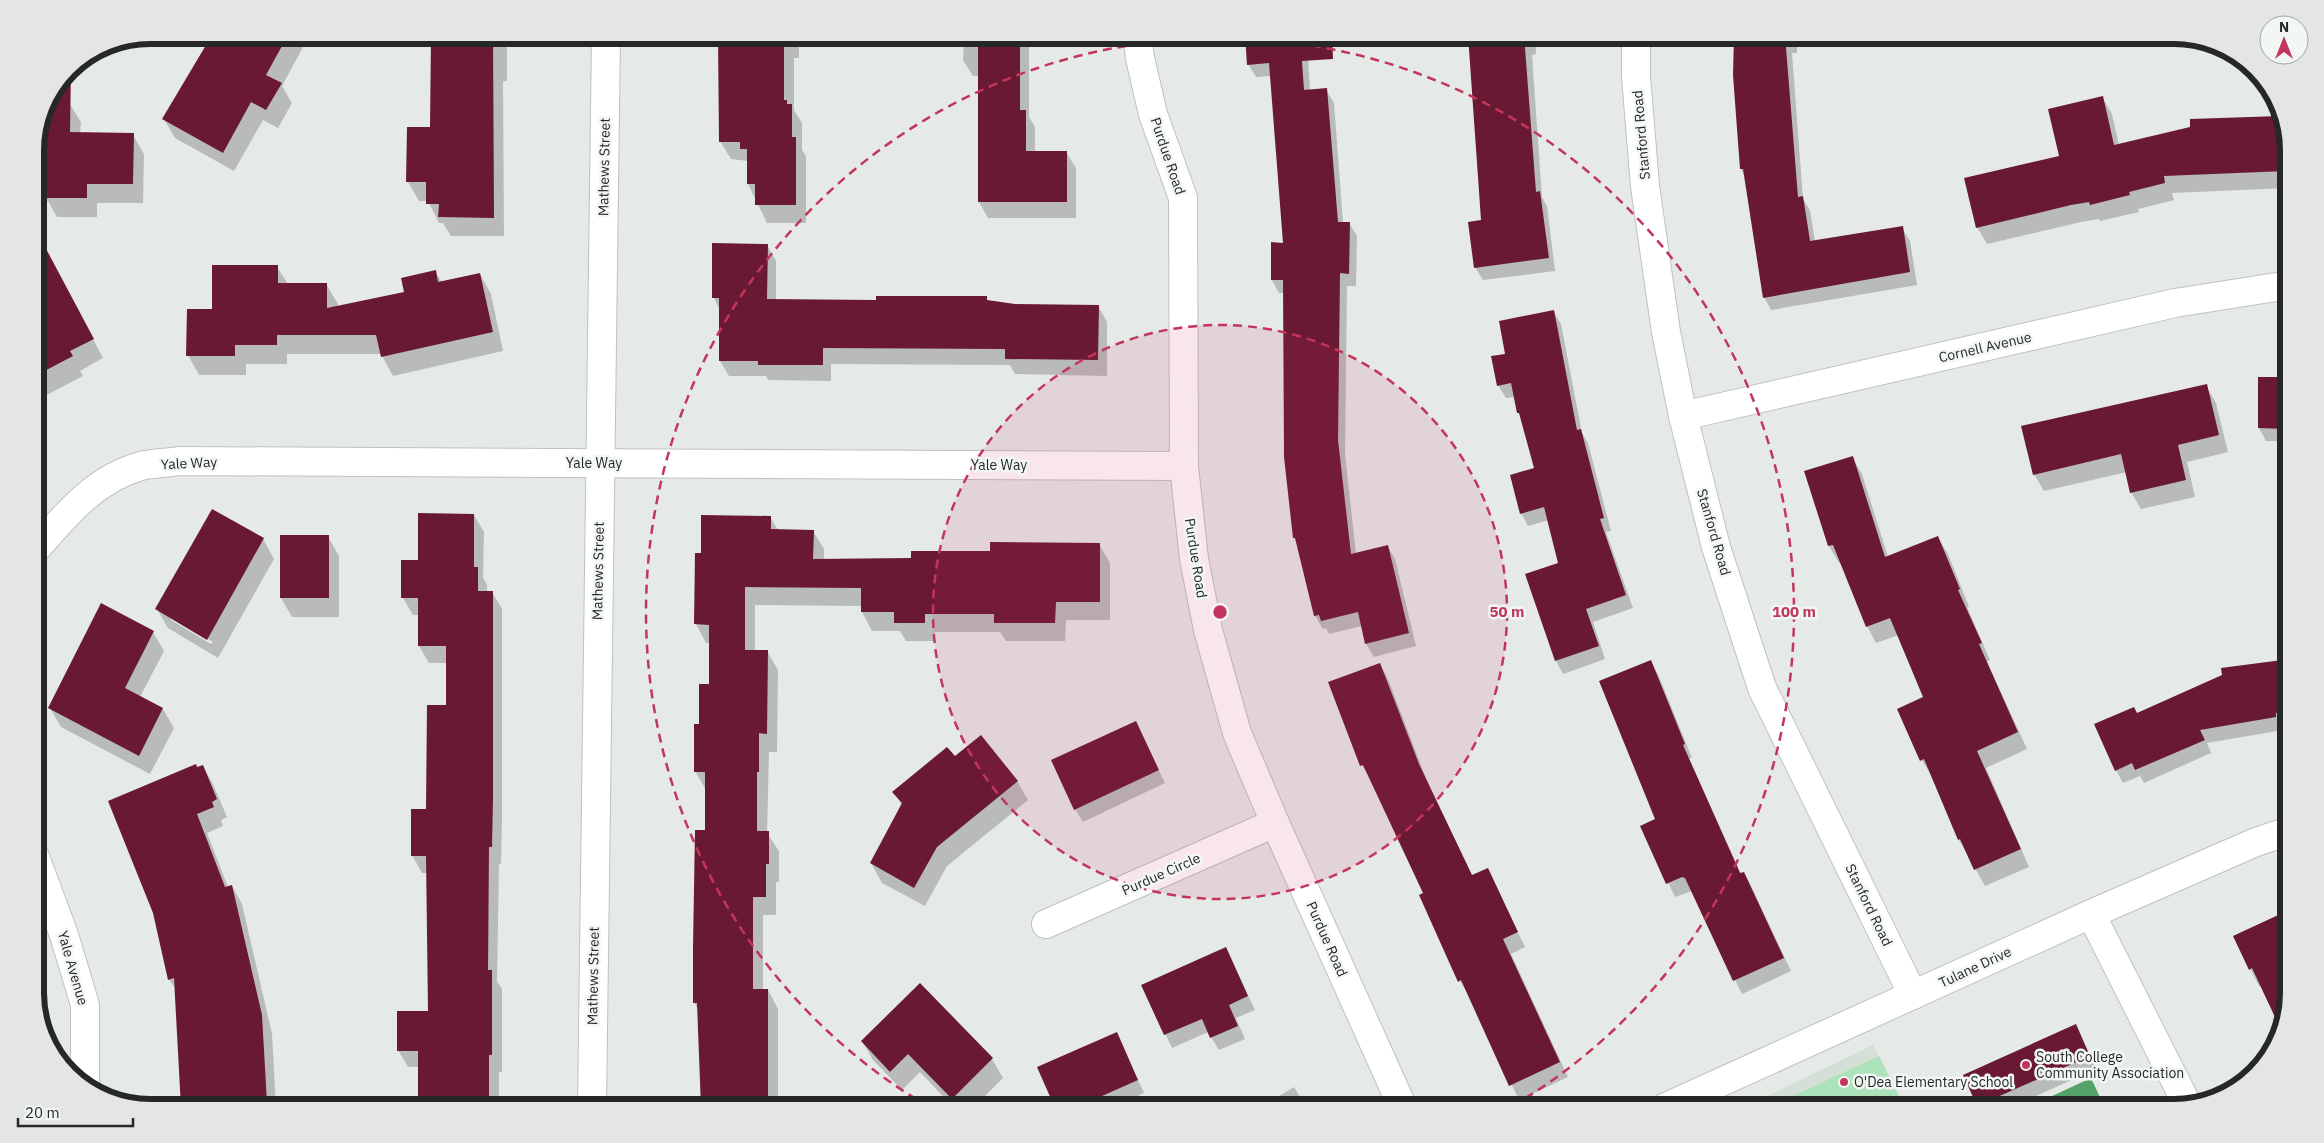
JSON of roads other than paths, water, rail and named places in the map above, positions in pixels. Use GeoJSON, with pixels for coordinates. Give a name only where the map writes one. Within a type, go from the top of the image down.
{"type":"FeatureCollection","features":[{"type":"Feature","properties":{"kind":"street","name":"Mathews Street"},"geometry":{"type":"LineString","coordinates":[[592,1099],[606,44]]}},
{"type":"Feature","properties":{"kind":"street","name":"Purdue Road"},"geometry":{"type":"LineString","coordinates":[[1138,44],[1153,114],[1183,198],[1184,466],[1194,559],[1208,630],[1238,733],[1275,823],[1399,1099]]}},
{"type":"Feature","properties":{"kind":"street","name":"Stanford Road"},"geometry":{"type":"LineString","coordinates":[[1636,44],[1636,77],[1645,186],[1666,332],[1683,416],[1716,548],[1762,688],[1913,995]]}},
{"type":"Feature","properties":{"kind":"street","name":"Cornell Avenue"},"geometry":{"type":"LineString","coordinates":[[1683,416],[2175,303],[2280,286]]}},
{"type":"Feature","properties":{"kind":"street","name":"Yale Way"},"geometry":{"type":"LineString","coordinates":[[44,540],[78,502],[104,482],[140,466],[180,461],[1184,466]]}},
{"type":"Feature","properties":{"kind":"street","name":"Purdue Circle"},"geometry":{"type":"LineString","coordinates":[[1046,924],[1275,823]]}},
{"type":"Feature","properties":{"kind":"street","name":"Tulane Drive"},"geometry":{"type":"LineString","coordinates":[[1684,1099],[2092,914],[2256,842],[2280,834]]}},
{"type":"Feature","properties":{"kind":"street","name":"Yale Avenue"},"geometry":{"type":"LineString","coordinates":[[44,881],[64,935],[85,1005],[85,1077]]}},
{"type":"Feature","properties":{"kind":"street"},"geometry":{"type":"LineString","coordinates":[[2092,914],[2184,1098]]}},
{"type":"Feature","properties":{"kind":"place","name":"South College Community Association"},"geometry":{"type":"Point","coordinates":[2026,1065]}},
{"type":"Feature","properties":{"kind":"place","name":"O'Dea Elementary School"},"geometry":{"type":"Point","coordinates":[1844,1082]}}]}
